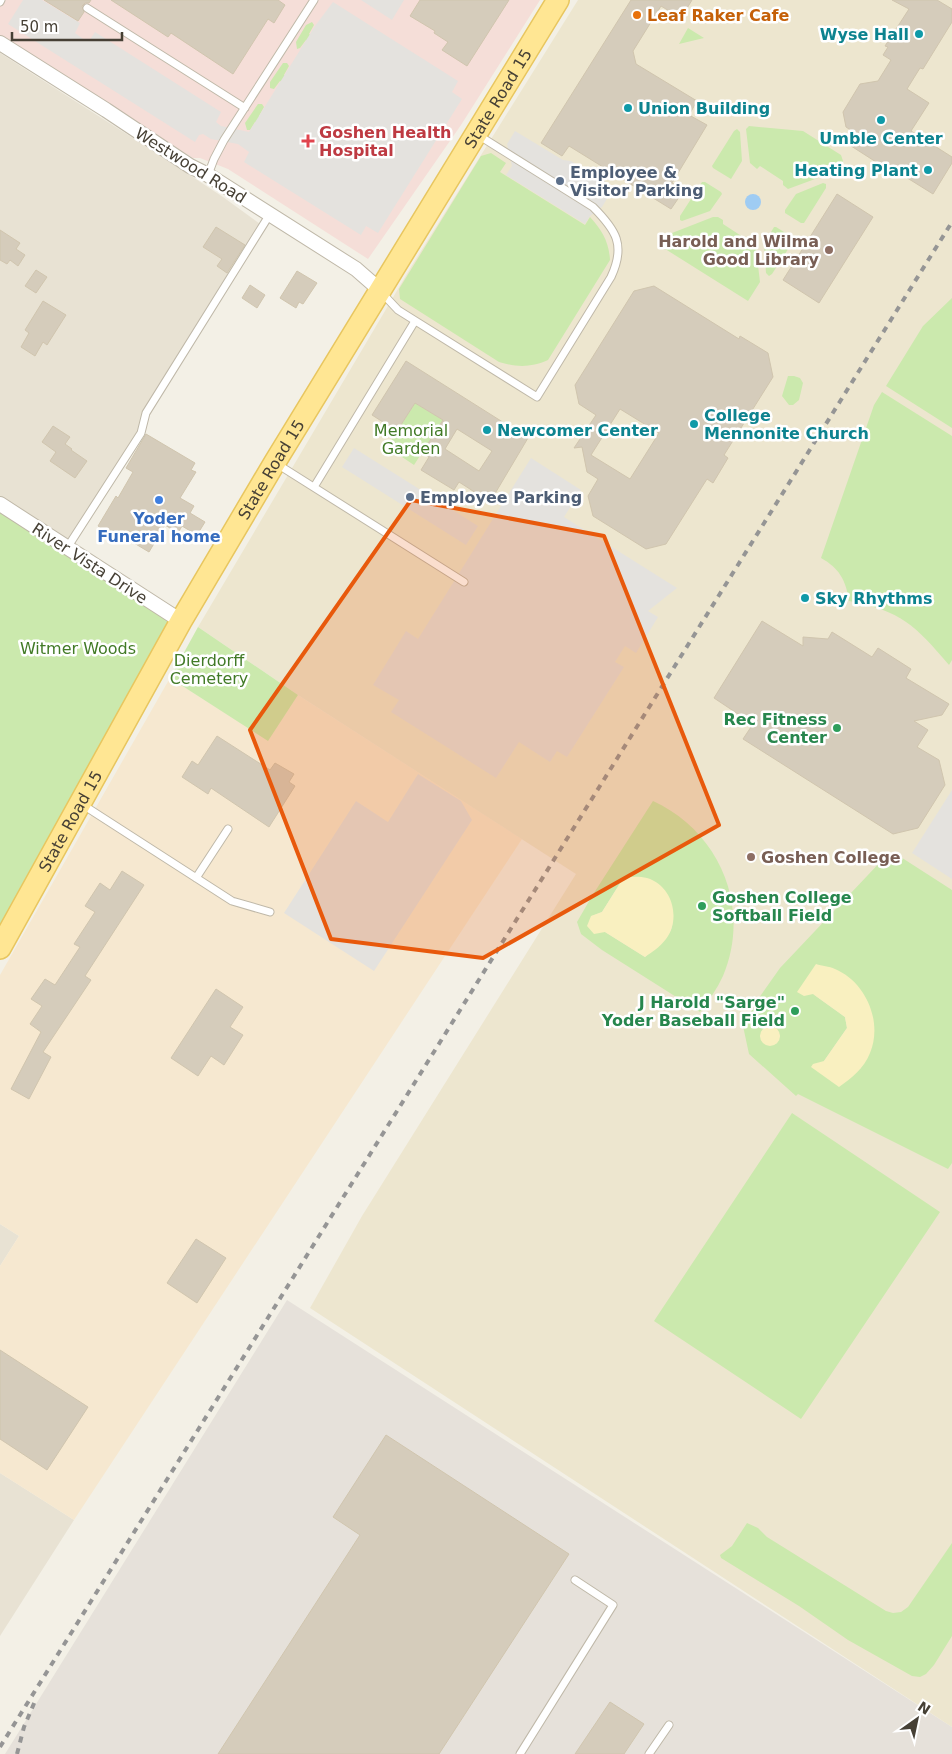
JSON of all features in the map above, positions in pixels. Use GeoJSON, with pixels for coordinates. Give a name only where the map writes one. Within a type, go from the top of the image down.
{"type":"FeatureCollection","features":[{"type":"Feature","properties":{"kind":"main road","name":"State Road 15"},"geometry":{"type":"LineString","coordinates":[[0,948],[181,621],[275,462],[558,0]]}},
{"type":"Feature","properties":{"kind":"street","name":"Westwood Road"},"geometry":{"type":"LineString","coordinates":[[0,43],[190,166],[208,175],[356,269],[380,290]]}},
{"type":"Feature","properties":{"kind":"street","name":"River Vista Drive"},"geometry":{"type":"LineString","coordinates":[[0,504],[181,621]]}},
{"type":"Feature","properties":{"kind":"lane"},"geometry":{"type":"LineString","coordinates":[[208,175],[224,140],[314,0]]}},
{"type":"Feature","properties":{"kind":"lane"},"geometry":{"type":"LineString","coordinates":[[86,8],[244,108]]}},
{"type":"Feature","properties":{"kind":"lane"},"geometry":{"type":"LineString","coordinates":[[380,290],[398,310],[537,397],[612,277],[618,263],[620,247],[613,231],[604,218],[593,207],[476,133]]}},
{"type":"Feature","properties":{"kind":"lane"},"geometry":{"type":"LineString","coordinates":[[67,548],[141,433],[146,413],[270,214]]}},
{"type":"Feature","properties":{"kind":"lane"},"geometry":{"type":"LineString","coordinates":[[314,487],[415,321]]}},
{"type":"Feature","properties":{"kind":"lane"},"geometry":{"type":"LineString","coordinates":[[275,462],[464,582]]}},
{"type":"Feature","properties":{"kind":"lane"},"geometry":{"type":"LineString","coordinates":[[80,803],[232,901],[270,912]]}},
{"type":"Feature","properties":{"kind":"lane"},"geometry":{"type":"LineString","coordinates":[[196,878],[228,829]]}},
{"type":"Feature","properties":{"kind":"lane"},"geometry":{"type":"LineString","coordinates":[[520,1754],[613,1605],[575,1580]]}},
{"type":"Feature","properties":{"kind":"lane"},"geometry":{"type":"LineString","coordinates":[[649,1754],[669,1725]]}},
{"type":"Feature","properties":{"kind":"highlighted area"},"geometry":{"type":"Polygon","coordinates":[[[411,500],[604,536],[719,825],[483,958],[331,939],[250,730],[411,500]]]}},
{"type":"Feature","properties":{"kind":"shaded area","name":"Goshen Health Hospital"},"geometry":{"type":"Polygon","coordinates":[[[0,0],[540,0],[461,125],[368,259],[228,169],[200,158],[193,158],[0,36],[0,0]]]}},
{"type":"Feature","properties":{"kind":"shaded area"},"geometry":{"type":"Polygon","coordinates":[[[23,0],[42,0],[80,23],[75,33],[86,41],[89,41],[95,32],[221,112],[216,122],[221,126],[249,132],[315,26],[333,2],[458,81],[452,92],[462,99],[378,233],[366,226],[361,235],[244,162],[249,152],[238,144],[211,139],[203,134],[199,135],[195,142],[8,24],[23,0]]]}},
{"type":"Feature","properties":{"kind":"shaded area"},"geometry":{"type":"Polygon","coordinates":[[[361,0],[404,0],[392,20],[361,0]]]}},
{"type":"Feature","properties":{"kind":"shaded area","name":"Goshen College"},"geometry":{"type":"Polygon","coordinates":[[[578,0],[952,0],[952,1727],[310,1308],[362,1216],[576,874],[298,695],[198,627],[411,267],[578,0]]]}},
{"type":"Feature","properties":{"kind":"shaded area"},"geometry":{"type":"Polygon","coordinates":[[[0,53],[161,156],[260,224],[146,413],[141,433],[67,548],[0,504],[0,53]]]}},
{"type":"Feature","properties":{"kind":"shaded area","name":"Employee & Visitor Parking"},"geometry":{"type":"Polygon","coordinates":[[[515,131],[563,160],[571,161],[614,187],[602,207],[590,216],[585,224],[506,175],[512,166],[507,144],[515,131]]]}},
{"type":"Feature","properties":{"kind":"shaded area","name":"Employee Parking"},"geometry":{"type":"Polygon","coordinates":[[[354,448],[478,526],[466,545],[342,467],[354,448]]]}},
{"type":"Feature","properties":{"kind":"shaded area"},"geometry":{"type":"Polygon","coordinates":[[[531,458],[581,490],[564,517],[677,588],[648,611],[658,617],[636,653],[625,646],[615,662],[624,667],[567,757],[557,751],[550,762],[519,742],[496,778],[391,712],[399,700],[373,685],[406,631],[418,639],[531,458]]]}},
{"type":"Feature","properties":{"kind":"shaded area"},"geometry":{"type":"Polygon","coordinates":[[[170,678],[268,740],[298,695],[522,839],[74,1520],[0,1473],[0,1266],[19,1236],[0,1224],[0,975],[170,678]]]}},
{"type":"Feature","properties":{"kind":"shaded area"},"geometry":{"type":"Polygon","coordinates":[[[418,774],[461,801],[472,820],[374,971],[284,913],[356,801],[388,822],[418,774]]]}},
{"type":"Feature","properties":{"kind":"shaded area"},"geometry":{"type":"Polygon","coordinates":[[[952,790],[952,879],[912,853],[952,790]]]}},
{"type":"Feature","properties":{"kind":"shaded area"},"geometry":{"type":"Polygon","coordinates":[[[0,1224],[19,1236],[0,1266],[0,1224]]]}},
{"type":"Feature","properties":{"kind":"shaded area"},"geometry":{"type":"Polygon","coordinates":[[[287,1300],[952,1727],[952,1754],[5,1754],[287,1300]]]}},
{"type":"Feature","properties":{"kind":"shaded area"},"geometry":{"type":"Polygon","coordinates":[[[0,1473],[74,1520],[0,1636],[0,1473]]]}},
{"type":"Feature","properties":{"kind":"green space"},"geometry":{"type":"Polygon","coordinates":[[[312,22],[314,25],[309,34],[417,102],[413,108],[306,40],[297,49],[296,42],[306,25],[312,22]]]}},
{"type":"Feature","properties":{"kind":"green space"},"geometry":{"type":"Polygon","coordinates":[[[688,28],[704,38],[679,44],[688,28]]]}},
{"type":"Feature","properties":{"kind":"green space"},"geometry":{"type":"Polygon","coordinates":[[[283,63],[287,63],[289,66],[284,75],[391,142],[387,148],[280,81],[274,89],[270,88],[270,82],[283,63]]]}},
{"type":"Feature","properties":{"kind":"green space"},"geometry":{"type":"Polygon","coordinates":[[[258,104],[262,104],[264,107],[259,116],[366,183],[362,189],[255,122],[250,130],[247,130],[245,123],[258,104]]]}},
{"type":"Feature","properties":{"kind":"green space"},"geometry":{"type":"Polygon","coordinates":[[[749,126],[803,131],[841,155],[843,161],[837,171],[788,189],[783,185],[783,181],[760,166],[757,169],[750,163],[746,129],[749,126]]]}},
{"type":"Feature","properties":{"kind":"green space"},"geometry":{"type":"Polygon","coordinates":[[[737,129],[740,132],[742,161],[731,179],[712,166],[737,129]]]}},
{"type":"Feature","properties":{"kind":"green space"},"geometry":{"type":"Polygon","coordinates":[[[491,153],[506,163],[500,172],[585,225],[590,217],[601,232],[608,248],[610,260],[548,360],[535,364],[517,366],[499,362],[400,299],[399,289],[481,156],[491,153]]]}},
{"type":"Feature","properties":{"kind":"green space"},"geometry":{"type":"Polygon","coordinates":[[[702,182],[705,182],[722,194],[710,211],[682,221],[680,220],[680,216],[702,182]]]}},
{"type":"Feature","properties":{"kind":"green space"},"geometry":{"type":"Polygon","coordinates":[[[823,183],[826,184],[826,188],[804,223],[785,213],[785,210],[796,194],[823,183]]]}},
{"type":"Feature","properties":{"kind":"green space"},"geometry":{"type":"Polygon","coordinates":[[[713,217],[723,220],[723,224],[746,239],[750,237],[755,240],[760,282],[748,301],[662,247],[672,233],[713,217]]]}},
{"type":"Feature","properties":{"kind":"green space"},"geometry":{"type":"Polygon","coordinates":[[[774,227],[794,240],[769,276],[766,273],[764,244],[774,227]]]}},
{"type":"Feature","properties":{"kind":"green space"},"geometry":{"type":"Polygon","coordinates":[[[952,298],[952,428],[886,386],[923,326],[952,298]]]}},
{"type":"Feature","properties":{"kind":"green space"},"geometry":{"type":"Polygon","coordinates":[[[788,376],[800,378],[803,383],[799,400],[793,405],[789,405],[782,396],[788,376]]]}},
{"type":"Feature","properties":{"kind":"green space"},"geometry":{"type":"Polygon","coordinates":[[[882,392],[952,436],[952,660],[949,665],[906,622],[882,610],[849,601],[841,575],[833,566],[821,558],[874,405],[882,392]]]}},
{"type":"Feature","properties":{"kind":"green space","name":"Memorial Garden"},"geometry":{"type":"Polygon","coordinates":[[[415,403],[443,420],[414,465],[387,447],[415,403]]]}},
{"type":"Feature","properties":{"kind":"green space","name":"Witmer Woods"},"geometry":{"type":"Polygon","coordinates":[[[0,504],[181,621],[0,945],[0,504]]]}},
{"type":"Feature","properties":{"kind":"green space","name":"Dierdorff Cemetery"},"geometry":{"type":"Polygon","coordinates":[[[198,627],[298,695],[268,741],[170,678],[198,627]]]}},
{"type":"Feature","properties":{"kind":"green space","name":"Goshen College Softball Field"},"geometry":{"type":"Polygon","coordinates":[[[653,801],[676,814],[696,831],[712,851],[724,874],[731,898],[734,924],[731,950],[723,976],[700,1012],[602,950],[581,934],[577,922],[653,801]],[[624,877],[602,912],[592,916],[605,932],[645,957],[670,932],[673,920],[671,905],[665,891],[655,883],[624,877]]]}},
{"type":"Feature","properties":{"kind":"green space","name":"J Harold \"Sarge\" Yoder Baseball Field"},"geometry":{"type":"Polygon","coordinates":[[[896,854],[952,890],[952,1163],[948,1169],[798,1094],[796,1096],[749,1054],[743,1026],[780,968],[885,857],[896,854]],[[813,994],[845,1017],[847,1028],[824,1061],[860,1069],[871,1048],[874,1023],[813,994]],[[776,1028],[762,1031],[760,1037],[776,1044],[780,1036],[776,1028]]]}},
{"type":"Feature","properties":{"kind":"green space"},"geometry":{"type":"Polygon","coordinates":[[[792,1113],[940,1212],[801,1419],[654,1321],[792,1113]]]}},
{"type":"Feature","properties":{"kind":"green space"},"geometry":{"type":"Polygon","coordinates":[[[747,1523],[758,1528],[767,1537],[886,1611],[893,1613],[901,1612],[908,1607],[952,1543],[952,1636],[934,1665],[926,1674],[920,1677],[912,1676],[848,1640],[799,1606],[721,1558],[720,1555],[732,1546],[747,1523]]]}},
{"type":"Feature","properties":{"kind":"sand"},"geometry":{"type":"Polygon","coordinates":[[[624,877],[644,877],[656,882],[663,888],[672,904],[673,922],[671,931],[656,949],[645,957],[605,932],[594,934],[587,926],[591,916],[602,912],[624,877]]]}},
{"type":"Feature","properties":{"kind":"sand"},"geometry":{"type":"Polygon","coordinates":[[[816,964],[835,969],[855,983],[869,1004],[873,1016],[874,1041],[870,1053],[857,1072],[839,1087],[811,1067],[813,1064],[824,1061],[847,1028],[845,1017],[813,994],[804,996],[797,992],[816,964]]]}},
{"type":"Feature","properties":{"kind":"sand"},"geometry":{"type":"Polygon","coordinates":[[[770,1026],[777,1029],[780,1036],[777,1043],[770,1046],[763,1043],[760,1036],[763,1029],[770,1026]]]}},
{"type":"Feature","properties":{"kind":"water"},"geometry":{"type":"Polygon","coordinates":[[[750,194],[756,194],[761,199],[759,208],[750,210],[745,205],[745,199],[750,194]]]}},
{"type":"Feature","properties":{"kind":"building"},"geometry":{"type":"Polygon","coordinates":[[[44,0],[91,0],[82,6],[84,12],[78,21],[44,0]]]}},
{"type":"Feature","properties":{"kind":"building"},"geometry":{"type":"Polygon","coordinates":[[[111,0],[278,0],[285,5],[274,23],[268,19],[233,74],[171,33],[168,37],[111,0]]]}},
{"type":"Feature","properties":{"kind":"building"},"geometry":{"type":"Polygon","coordinates":[[[420,0],[509,0],[467,66],[442,50],[448,42],[434,33],[435,31],[410,16],[420,0]]]}},
{"type":"Feature","properties":{"kind":"building","name":"Union Building"},"geometry":{"type":"Polygon","coordinates":[[[631,0],[692,0],[681,18],[661,6],[633,51],[636,64],[697,101],[689,115],[707,125],[672,183],[684,190],[671,209],[569,146],[562,156],[541,143],[631,0]]]}},
{"type":"Feature","properties":{"kind":"building"},"geometry":{"type":"Polygon","coordinates":[[[892,0],[937,0],[952,9],[952,22],[923,69],[920,68],[907,89],[929,103],[911,131],[952,157],[952,163],[933,194],[888,166],[887,169],[848,144],[855,133],[846,127],[843,112],[860,84],[878,81],[891,60],[883,55],[888,47],[885,46],[909,9],[892,0]]]}},
{"type":"Feature","properties":{"kind":"building"},"geometry":{"type":"Polygon","coordinates":[[[837,194],[873,217],[819,303],[783,280],[837,194]]]}},
{"type":"Feature","properties":{"kind":"building"},"geometry":{"type":"Polygon","coordinates":[[[216,227],[245,245],[227,273],[217,266],[222,259],[203,247],[216,227]]]}},
{"type":"Feature","properties":{"kind":"building"},"geometry":{"type":"Polygon","coordinates":[[[0,230],[20,243],[16,249],[25,255],[18,266],[10,260],[7,264],[0,260],[0,230]]]}},
{"type":"Feature","properties":{"kind":"building"},"geometry":{"type":"Polygon","coordinates":[[[36,270],[47,277],[36,293],[25,286],[36,270]]]}},
{"type":"Feature","properties":{"kind":"building"},"geometry":{"type":"Polygon","coordinates":[[[297,271],[317,283],[303,304],[299,302],[296,308],[280,298],[297,271]]]}},
{"type":"Feature","properties":{"kind":"building"},"geometry":{"type":"Polygon","coordinates":[[[250,285],[265,295],[257,308],[242,298],[250,285]]]}},
{"type":"Feature","properties":{"kind":"building","name":"College Mennonite Church"},"geometry":{"type":"Polygon","coordinates":[[[654,286],[739,339],[740,336],[768,353],[773,377],[724,455],[728,458],[713,483],[707,479],[666,544],[646,549],[593,516],[588,496],[598,479],[587,472],[582,447],[574,448],[596,415],[579,404],[575,385],[634,291],[654,286]],[[620,409],[591,455],[630,479],[659,433],[620,409]]]}},
{"type":"Feature","properties":{"kind":"building"},"geometry":{"type":"Polygon","coordinates":[[[43,301],[66,315],[47,345],[43,342],[35,356],[21,347],[29,333],[25,330],[43,301]]]}},
{"type":"Feature","properties":{"kind":"building","name":"Newcomer Center"},"geometry":{"type":"Polygon","coordinates":[[[406,361],[528,438],[490,502],[459,482],[454,490],[421,470],[429,457],[422,453],[443,420],[415,403],[397,431],[372,415],[406,361]],[[457,429],[445,449],[479,471],[492,451],[457,429]]]}},
{"type":"Feature","properties":{"kind":"building"},"geometry":{"type":"Polygon","coordinates":[[[53,426],[70,437],[65,444],[87,461],[75,478],[50,461],[56,452],[42,442],[53,426]]]}},
{"type":"Feature","properties":{"kind":"building"},"geometry":{"type":"Polygon","coordinates":[[[146,434],[195,463],[191,470],[196,472],[180,498],[194,506],[190,513],[205,522],[197,535],[182,526],[178,533],[165,525],[149,552],[129,540],[128,542],[118,536],[117,538],[98,526],[116,496],[118,498],[133,472],[126,468],[146,434]]]}},
{"type":"Feature","properties":{"kind":"building","name":"Rec Fitness Center"},"geometry":{"type":"Polygon","coordinates":[[[762,621],[803,646],[803,637],[828,639],[832,632],[872,657],[878,648],[911,669],[906,678],[949,704],[942,715],[914,721],[928,730],[917,747],[939,760],[945,785],[918,828],[893,834],[743,739],[753,724],[714,698],[762,621]]]}},
{"type":"Feature","properties":{"kind":"building"},"geometry":{"type":"Polygon","coordinates":[[[217,736],[270,770],[275,763],[294,774],[289,782],[295,786],[269,827],[211,788],[208,794],[182,777],[192,761],[198,765],[217,736]]]}},
{"type":"Feature","properties":{"kind":"building"},"geometry":{"type":"Polygon","coordinates":[[[122,871],[144,885],[85,976],[91,980],[43,1052],[51,1057],[29,1099],[11,1089],[41,1032],[30,1024],[42,1006],[31,999],[45,979],[55,985],[80,947],[74,944],[95,912],[85,906],[100,883],[110,890],[122,871]]]}},
{"type":"Feature","properties":{"kind":"building"},"geometry":{"type":"Polygon","coordinates":[[[216,989],[243,1007],[230,1027],[243,1035],[224,1065],[211,1056],[198,1076],[171,1058],[216,989]]]}},
{"type":"Feature","properties":{"kind":"building"},"geometry":{"type":"Polygon","coordinates":[[[196,1239],[226,1258],[197,1303],[167,1283],[196,1239]]]}},
{"type":"Feature","properties":{"kind":"building"},"geometry":{"type":"Polygon","coordinates":[[[0,1350],[88,1407],[47,1470],[0,1439],[0,1350]]]}},
{"type":"Feature","properties":{"kind":"building"},"geometry":{"type":"Polygon","coordinates":[[[386,1435],[569,1554],[439,1754],[218,1754],[360,1535],[333,1517],[386,1435]]]}},
{"type":"Feature","properties":{"kind":"building"},"geometry":{"type":"Polygon","coordinates":[[[610,1702],[644,1724],[624,1754],[575,1754],[610,1702]]]}},
{"type":"Feature","properties":{"kind":"railway"},"geometry":{"type":"LineString","coordinates":[[0,1747],[952,222]]}},
{"type":"Feature","properties":{"kind":"railway"},"geometry":{"type":"LineString","coordinates":[[17,1754],[24,1727],[35,1701]]}},
{"type":"Feature","properties":{"kind":"place","name":"Leaf Raker Cafe"},"geometry":{"type":"Point","coordinates":[637,15]}},
{"type":"Feature","properties":{"kind":"place","name":"Wyse Hall"},"geometry":{"type":"Point","coordinates":[919,34]}},
{"type":"Feature","properties":{"kind":"place","name":"Union Building"},"geometry":{"type":"Point","coordinates":[628,108]}},
{"type":"Feature","properties":{"kind":"place","name":"Umble Center"},"geometry":{"type":"Point","coordinates":[881,120]}},
{"type":"Feature","properties":{"kind":"place","name":"Goshen Health Hospital"},"geometry":{"type":"Point","coordinates":[308,141]}},
{"type":"Feature","properties":{"kind":"place","name":"Heating Plant"},"geometry":{"type":"Point","coordinates":[928,170]}},
{"type":"Feature","properties":{"kind":"place","name":"Employee & Visitor Parking"},"geometry":{"type":"Point","coordinates":[560,181]}},
{"type":"Feature","properties":{"kind":"place","name":"Harold and Wilma Good Library"},"geometry":{"type":"Point","coordinates":[829,250]}},
{"type":"Feature","properties":{"kind":"place","name":"College Mennonite Church"},"geometry":{"type":"Point","coordinates":[694,424]}},
{"type":"Feature","properties":{"kind":"place","name":"Newcomer Center"},"geometry":{"type":"Point","coordinates":[487,430]}},
{"type":"Feature","properties":{"kind":"place","name":"Employee Parking"},"geometry":{"type":"Point","coordinates":[410,497]}},
{"type":"Feature","properties":{"kind":"place","name":"Yoder Funeral home"},"geometry":{"type":"Point","coordinates":[159,500]}},
{"type":"Feature","properties":{"kind":"place","name":"Sky Rhythms"},"geometry":{"type":"Point","coordinates":[805,598]}},
{"type":"Feature","properties":{"kind":"place","name":"Rec Fitness Center"},"geometry":{"type":"Point","coordinates":[837,728]}},
{"type":"Feature","properties":{"kind":"place","name":"Goshen College"},"geometry":{"type":"Point","coordinates":[751,857]}},
{"type":"Feature","properties":{"kind":"place","name":"Goshen College Softball Field"},"geometry":{"type":"Point","coordinates":[702,906]}},
{"type":"Feature","properties":{"kind":"place","name":"J Harold \"Sarge\" Yoder Baseball Field"},"geometry":{"type":"Point","coordinates":[795,1011]}}]}
